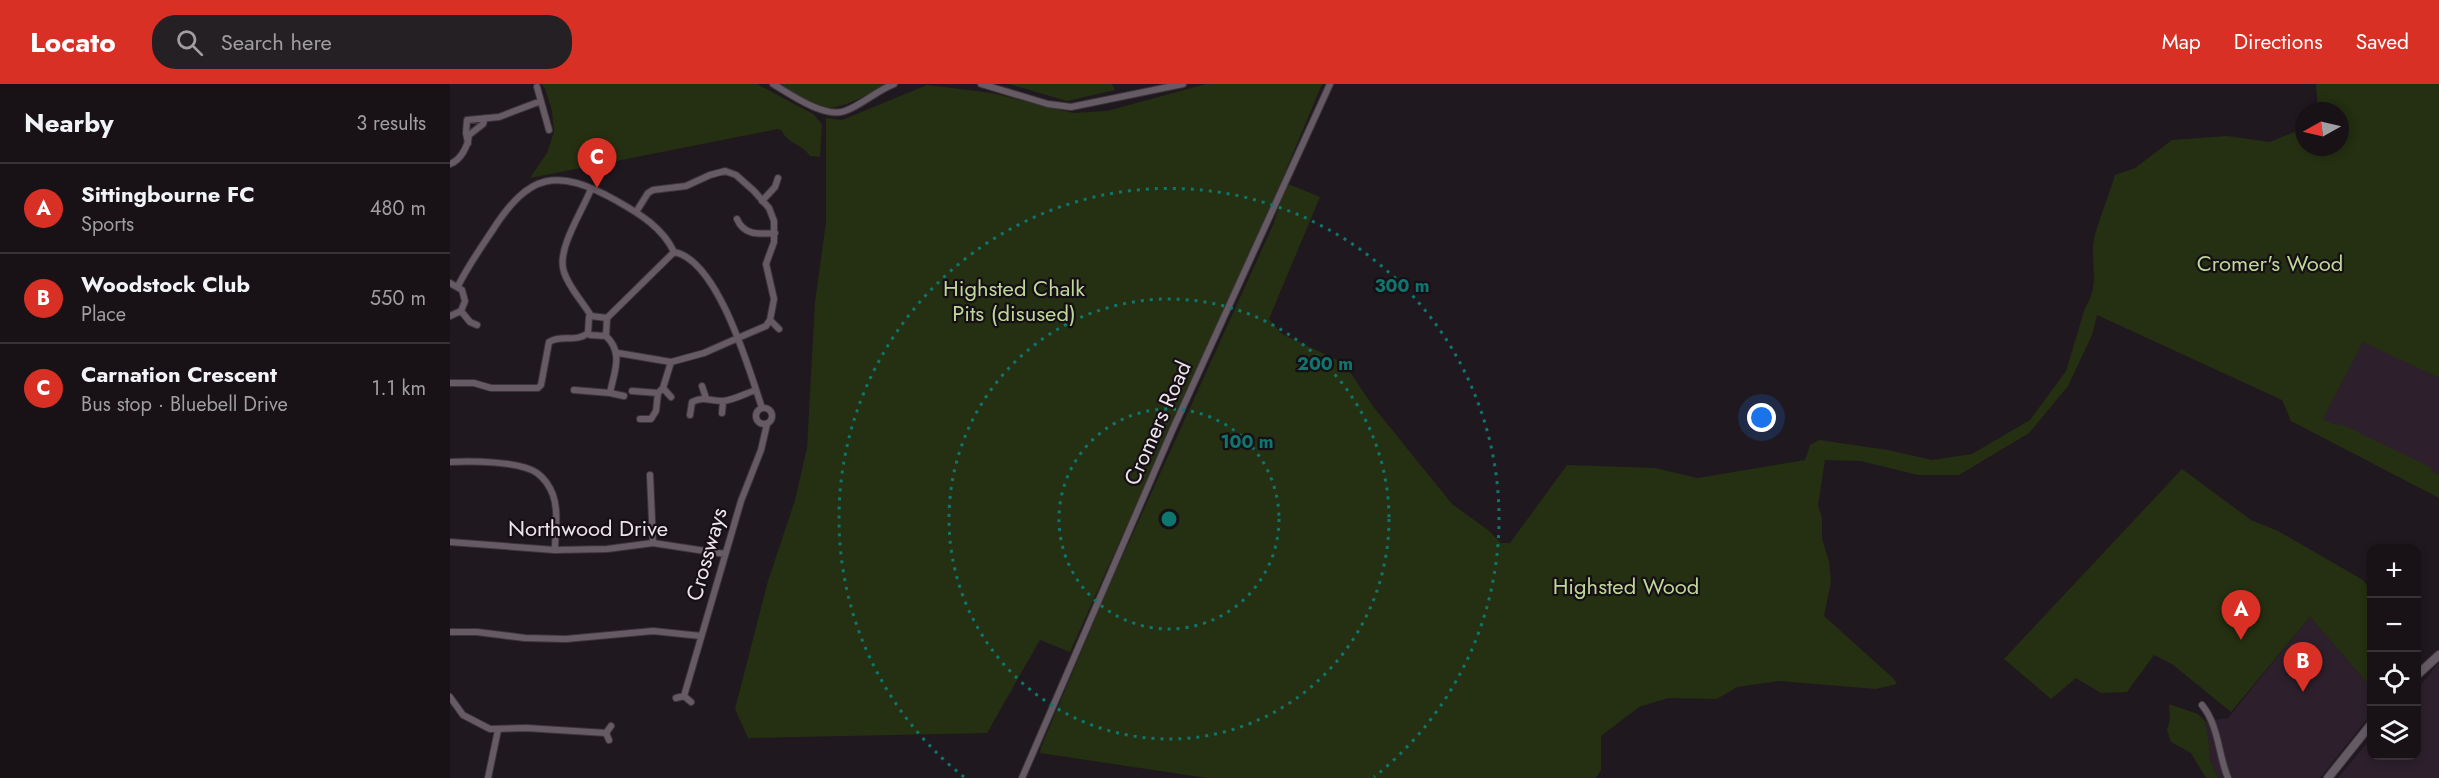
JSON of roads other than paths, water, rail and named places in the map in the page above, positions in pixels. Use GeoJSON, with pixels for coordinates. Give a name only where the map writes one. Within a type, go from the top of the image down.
{"type":"FeatureCollection","features":[{"type":"Feature","properties":{"kind":"street"},"geometry":{"type":"LineString","coordinates":[[773,84],[818,109],[832,114],[844,112],[894,84]]}},
{"type":"Feature","properties":{"kind":"street"},"geometry":{"type":"LineString","coordinates":[[981,84],[1048,104],[1071,107],[1183,84]]}},
{"type":"Feature","properties":{"kind":"street","name":"Cromers Road"},"geometry":{"type":"LineString","coordinates":[[1022,778],[1172,431],[1330,84]]}},
{"type":"Feature","properties":{"kind":"street"},"geometry":{"type":"LineString","coordinates":[[537,87],[549,130]]}},
{"type":"Feature","properties":{"kind":"street"},"geometry":{"type":"LineString","coordinates":[[468,143],[467,120],[514,112],[522,106],[541,100]]}},
{"type":"Feature","properties":{"kind":"street"},"geometry":{"type":"LineString","coordinates":[[450,164],[459,160],[468,143],[469,135],[483,124],[485,118]]}},
{"type":"Feature","properties":{"kind":"street"},"geometry":{"type":"LineString","coordinates":[[618,353],[670,362],[704,353],[765,326],[770,320],[774,299],[766,264],[774,243],[773,215],[736,175],[725,171],[679,188],[654,190],[648,193],[636,212]]}},
{"type":"Feature","properties":{"kind":"street"},"geometry":{"type":"LineString","coordinates":[[762,201],[775,187],[778,178]]}},
{"type":"Feature","properties":{"kind":"street"},"geometry":{"type":"LineString","coordinates":[[458,286],[468,266],[517,196],[542,181],[568,182],[591,189],[636,212],[666,236],[674,252],[691,260],[703,272],[738,338],[762,408]]}},
{"type":"Feature","properties":{"kind":"street"},"geometry":{"type":"LineString","coordinates":[[450,383],[474,383],[490,388],[538,388],[541,385],[549,342],[555,338],[579,339],[588,333],[591,316],[568,280],[562,263],[563,249],[591,189]]}},
{"type":"Feature","properties":{"kind":"street"},"geometry":{"type":"LineString","coordinates":[[738,219],[748,232],[757,234],[775,232]]}},
{"type":"Feature","properties":{"kind":"street"},"geometry":{"type":"LineString","coordinates":[[606,336],[607,318],[674,252]]}},
{"type":"Feature","properties":{"kind":"street"},"geometry":{"type":"LineString","coordinates":[[450,283],[458,286],[465,295],[461,311],[450,316]]}},
{"type":"Feature","properties":{"kind":"street"},"geometry":{"type":"LineString","coordinates":[[461,311],[470,322],[477,325]]}},
{"type":"Feature","properties":{"kind":"street"},"geometry":{"type":"LineString","coordinates":[[591,316],[607,318]]}},
{"type":"Feature","properties":{"kind":"street"},"geometry":{"type":"LineString","coordinates":[[770,320],[779,329]]}},
{"type":"Feature","properties":{"kind":"street"},"geometry":{"type":"LineString","coordinates":[[588,333],[606,336],[618,353],[610,393]]}},
{"type":"Feature","properties":{"kind":"street"},"geometry":{"type":"LineString","coordinates":[[640,419],[651,419],[654,415],[670,362]]}},
{"type":"Feature","properties":{"kind":"street"},"geometry":{"type":"LineString","coordinates":[[702,386],[706,398]]}},
{"type":"Feature","properties":{"kind":"street"},"geometry":{"type":"LineString","coordinates":[[574,390],[624,396]]}},
{"type":"Feature","properties":{"kind":"street"},"geometry":{"type":"LineString","coordinates":[[690,415],[692,402],[706,398],[723,401],[756,390]]}},
{"type":"Feature","properties":{"kind":"street"},"geometry":{"type":"LineString","coordinates":[[632,391],[660,391],[671,397]]}},
{"type":"Feature","properties":{"kind":"street"},"geometry":{"type":"LineString","coordinates":[[722,413],[723,401]]}},
{"type":"Feature","properties":{"kind":"street"},"geometry":{"type":"LineString","coordinates":[[762,408],[770,411],[772,415],[767,424],[756,420],[756,412],[762,408]]}},
{"type":"Feature","properties":{"kind":"street","name":"Crossways"},"geometry":{"type":"LineString","coordinates":[[684,696],[741,501],[761,450],[767,424]]}},
{"type":"Feature","properties":{"kind":"street"},"geometry":{"type":"LineString","coordinates":[[450,462],[505,464],[524,467],[536,472],[546,481],[553,494],[556,507],[555,550]]}},
{"type":"Feature","properties":{"kind":"street"},"geometry":{"type":"LineString","coordinates":[[650,475],[652,543]]}},
{"type":"Feature","properties":{"kind":"street","name":"Northwood Drive"},"geometry":{"type":"LineString","coordinates":[[450,542],[555,550],[607,549],[652,543],[699,548],[725,554]]}},
{"type":"Feature","properties":{"kind":"street"},"geometry":{"type":"LineString","coordinates":[[450,632],[477,632],[535,639],[591,638],[653,631],[701,636]]}},
{"type":"Feature","properties":{"kind":"street"},"geometry":{"type":"LineString","coordinates":[[2421,671],[2439,655]]}},
{"type":"Feature","properties":{"kind":"street"},"geometry":{"type":"LineString","coordinates":[[676,698],[684,696],[691,702]]}},
{"type":"Feature","properties":{"kind":"street"},"geometry":{"type":"LineString","coordinates":[[450,697],[463,715],[475,723],[498,730],[504,728],[606,733]]}},
{"type":"Feature","properties":{"kind":"street"},"geometry":{"type":"LineString","coordinates":[[2202,705],[2208,712],[2218,737],[2223,767],[2228,778]]}},
{"type":"Feature","properties":{"kind":"street"},"geometry":{"type":"LineString","coordinates":[[606,733],[611,726]]}},
{"type":"Feature","properties":{"kind":"street"},"geometry":{"type":"LineString","coordinates":[[2328,778],[2367,729]]}},
{"type":"Feature","properties":{"kind":"street"},"geometry":{"type":"LineString","coordinates":[[488,778],[498,730]]}},
{"type":"Feature","properties":{"kind":"street"},"geometry":{"type":"LineString","coordinates":[[606,733],[609,740]]}},
{"type":"Feature","properties":{"kind":"place","name":"Carnation Crescent"},"geometry":{"type":"Point","coordinates":[597,188]}},
{"type":"Feature","properties":{"kind":"place","name":"Sittingbourne FC"},"geometry":{"type":"Point","coordinates":[2241,640]}},
{"type":"Feature","properties":{"kind":"place","name":"Woodstock Club"},"geometry":{"type":"Point","coordinates":[2303,692]}},
{"type":"Feature","properties":{"kind":"park label","name":"Cromer's Wood"},"geometry":{"type":"Point","coordinates":[2270,263]}},
{"type":"Feature","properties":{"kind":"park label","name":"Highsted Chalk Pits (disused)"},"geometry":{"type":"Point","coordinates":[1014,300]}},
{"type":"Feature","properties":{"kind":"park label","name":"Highsted Wood"},"geometry":{"type":"Point","coordinates":[1626,586]}}]}
